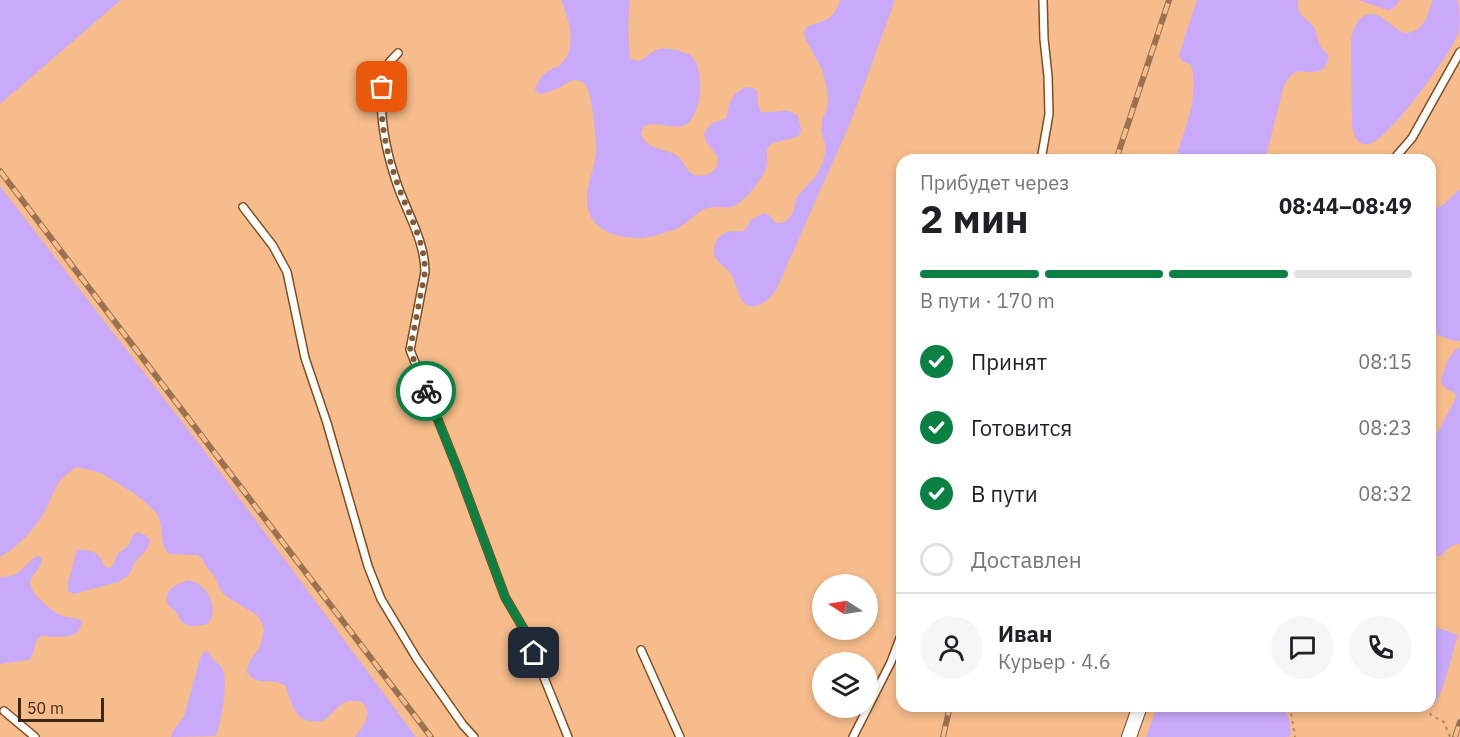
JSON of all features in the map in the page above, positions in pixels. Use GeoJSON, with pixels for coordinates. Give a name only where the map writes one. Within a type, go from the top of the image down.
{"type":"FeatureCollection","features":[{"type":"Feature","properties":{"kind":"street"},"geometry":{"type":"LineString","coordinates":[[1129,737],[1138,712]]}},
{"type":"Feature","properties":{"kind":"lane"},"geometry":{"type":"LineString","coordinates":[[1042,154],[1049,114],[1043,0]]}},
{"type":"Feature","properties":{"kind":"lane"},"geometry":{"type":"LineString","coordinates":[[1398,154],[1412,138],[1460,52]]}},
{"type":"Feature","properties":{"kind":"lane"},"geometry":{"type":"LineString","coordinates":[[398,53],[383,73],[381,102],[385,140],[397,184],[421,243],[425,259],[425,272],[410,350],[505,597],[526,633],[568,737]]}},
{"type":"Feature","properties":{"kind":"lane"},"geometry":{"type":"LineString","coordinates":[[243,207],[273,246],[287,272],[305,358],[327,423],[368,566],[381,599],[417,659],[463,725],[474,737]]}},
{"type":"Feature","properties":{"kind":"lane"},"geometry":{"type":"LineString","coordinates":[[853,737],[896,649]]}},
{"type":"Feature","properties":{"kind":"lane"},"geometry":{"type":"LineString","coordinates":[[641,650],[680,737]]}},
{"type":"Feature","properties":{"kind":"lane"},"geometry":{"type":"LineString","coordinates":[[4,711],[35,737]]}},
{"type":"Feature","properties":{"kind":"path"},"geometry":{"type":"LineString","coordinates":[[1291,712],[1295,737]]}},
{"type":"Feature","properties":{"kind":"path"},"geometry":{"type":"LineString","coordinates":[[1430,712],[1444,722],[1450,737]]}},
{"type":"Feature","properties":{"kind":"shaded area"},"geometry":{"type":"Polygon","coordinates":[[[0,0],[121,0],[0,104],[0,0]]]}},
{"type":"Feature","properties":{"kind":"shaded area"},"geometry":{"type":"Polygon","coordinates":[[[561,0],[630,0],[628,24],[630,59],[639,61],[653,51],[664,49],[688,54],[694,59],[699,74],[700,94],[691,120],[680,127],[649,124],[644,126],[641,133],[643,139],[651,146],[676,155],[693,174],[705,175],[717,167],[718,157],[704,135],[712,123],[727,117],[732,99],[745,87],[757,91],[761,112],[789,111],[798,116],[801,129],[799,136],[769,146],[763,175],[742,201],[735,206],[707,208],[678,228],[650,237],[627,237],[605,231],[594,221],[587,205],[596,147],[592,108],[586,86],[574,80],[540,94],[535,91],[541,78],[561,64],[569,50],[571,41],[569,24],[561,0]]]}},
{"type":"Feature","properties":{"kind":"shaded area"},"geometry":{"type":"Polygon","coordinates":[[[840,0],[895,0],[851,121],[777,288],[761,304],[748,305],[740,297],[730,273],[715,256],[715,245],[721,235],[744,231],[751,220],[764,213],[776,223],[785,222],[793,213],[796,199],[816,176],[823,162],[826,147],[821,130],[828,98],[822,69],[804,32],[808,26],[824,21],[832,15],[840,0]]]}},
{"type":"Feature","properties":{"kind":"shaded area"},"geometry":{"type":"Polygon","coordinates":[[[1197,0],[1298,0],[1299,11],[1315,29],[1321,47],[1328,54],[1328,59],[1324,69],[1317,72],[1296,72],[1288,80],[1283,89],[1267,154],[1177,154],[1190,113],[1194,89],[1191,65],[1181,60],[1179,55],[1197,0]]]}},
{"type":"Feature","properties":{"kind":"shaded area"},"geometry":{"type":"Polygon","coordinates":[[[1358,0],[1400,0],[1393,9],[1388,10],[1358,0]]]}},
{"type":"Feature","properties":{"kind":"shaded area"},"geometry":{"type":"Polygon","coordinates":[[[1433,0],[1457,0],[1459,32],[1454,42],[1445,58],[1390,128],[1369,144],[1359,142],[1352,127],[1351,40],[1355,26],[1361,18],[1371,14],[1378,15],[1401,31],[1407,33],[1414,31],[1424,22],[1433,0]]]}},
{"type":"Feature","properties":{"kind":"shaded area"},"geometry":{"type":"Polygon","coordinates":[[[0,186],[203,449],[416,737],[355,737],[365,722],[367,712],[363,704],[355,701],[342,704],[324,720],[315,722],[306,720],[298,715],[292,706],[285,685],[272,681],[257,681],[252,678],[247,672],[249,662],[260,647],[264,630],[257,615],[221,591],[215,577],[197,555],[169,554],[164,546],[156,513],[133,493],[100,473],[77,467],[64,476],[36,525],[20,543],[0,557],[0,186]]]}},
{"type":"Feature","properties":{"kind":"shaded area"},"geometry":{"type":"Polygon","coordinates":[[[1460,189],[1460,341],[1450,340],[1436,334],[1436,209],[1460,189]]]}},
{"type":"Feature","properties":{"kind":"shaded area"},"geometry":{"type":"Polygon","coordinates":[[[1460,347],[1460,544],[1452,546],[1438,556],[1436,555],[1436,435],[1455,400],[1456,394],[1444,387],[1441,382],[1449,358],[1460,347]]]}},
{"type":"Feature","properties":{"kind":"shaded area"},"geometry":{"type":"Polygon","coordinates":[[[138,532],[147,536],[150,541],[128,576],[118,582],[74,594],[68,591],[77,549],[94,552],[104,566],[110,568],[118,553],[126,548],[133,535],[138,532]]]}},
{"type":"Feature","properties":{"kind":"shaded area"},"geometry":{"type":"Polygon","coordinates":[[[38,556],[42,558],[32,577],[31,587],[43,602],[59,614],[82,621],[79,630],[67,636],[41,636],[36,641],[33,655],[29,660],[0,664],[0,577],[17,573],[38,556]]]}},
{"type":"Feature","properties":{"kind":"shaded area"},"geometry":{"type":"Polygon","coordinates":[[[189,580],[201,586],[210,597],[213,611],[208,624],[187,625],[169,606],[168,592],[180,583],[189,580]]]}},
{"type":"Feature","properties":{"kind":"shaded area"},"geometry":{"type":"Polygon","coordinates":[[[1436,627],[1458,635],[1443,687],[1436,702],[1436,627]]]}},
{"type":"Feature","properties":{"kind":"shaded area"},"geometry":{"type":"Polygon","coordinates":[[[207,651],[221,666],[225,681],[222,711],[216,736],[171,737],[184,716],[201,656],[207,651]]]}},
{"type":"Feature","properties":{"kind":"shaded area"},"geometry":{"type":"Polygon","coordinates":[[[1155,712],[1286,712],[1290,728],[1290,736],[1286,737],[1146,737],[1155,712]]]}},
{"type":"Feature","properties":{"kind":"railway"},"geometry":{"type":"LineString","coordinates":[[1118,154],[1169,0]]}},
{"type":"Feature","properties":{"kind":"railway"},"geometry":{"type":"LineString","coordinates":[[0,171],[431,737]]}},
{"type":"Feature","properties":{"kind":"railway"},"geometry":{"type":"LineString","coordinates":[[943,737],[949,712]]}},
{"type":"Feature","properties":{"kind":"railway"},"geometry":{"type":"LineString","coordinates":[[1455,737],[1460,722]]}},
{"type":"Feature","properties":{"kind":"way so far"},"geometry":{"type":"LineString","coordinates":[[382,87],[381,102],[385,140],[397,184],[421,243],[425,259],[425,272],[410,350],[426,391]]}},
{"type":"Feature","properties":{"kind":"route"},"geometry":{"type":"LineString","coordinates":[[426,391],[505,597],[526,633],[534,653]]}}]}
